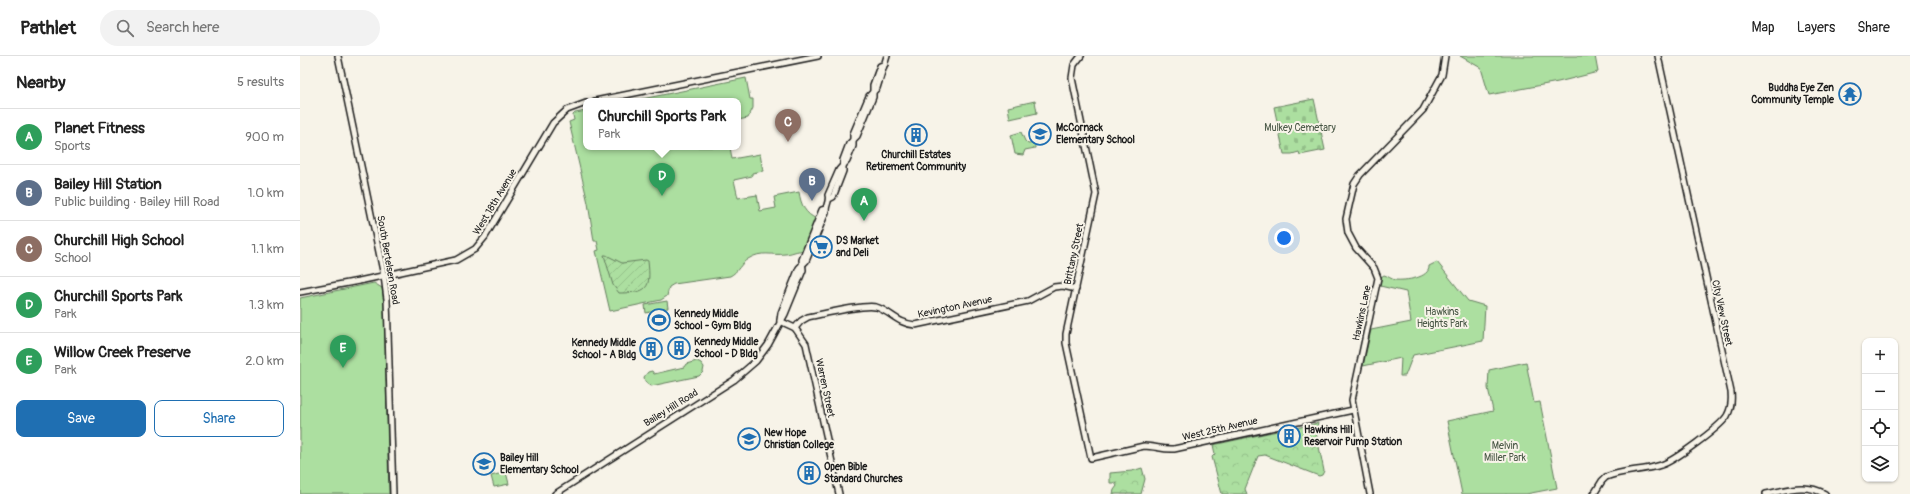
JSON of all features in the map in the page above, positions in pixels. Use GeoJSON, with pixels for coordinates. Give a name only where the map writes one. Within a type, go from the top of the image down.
{"type":"FeatureCollection","features":[{"type":"Feature","properties":{"kind":"street","name":"South Bertelsen Road"},"geometry":{"type":"LineString","coordinates":[[338,56],[384,276],[389,318],[393,494]]}},
{"type":"Feature","properties":{"kind":"street"},"geometry":{"type":"LineString","coordinates":[[610,98],[818,56]]}},
{"type":"Feature","properties":{"kind":"street","name":"Bailey Hill Road"},"geometry":{"type":"LineString","coordinates":[[555,494],[745,372],[756,361],[768,345],[780,321],[781,312],[799,268],[802,265],[802,260],[814,236],[822,210],[826,209],[829,199],[828,195],[839,170],[843,166],[849,144],[854,139],[853,134],[869,96],[873,92],[873,85],[880,66],[885,64],[887,56]]}},
{"type":"Feature","properties":{"kind":"street","name":"Brittany Street"},"geometry":{"type":"LineString","coordinates":[[1081,56],[1074,65],[1072,78],[1096,194],[1066,343],[1091,458]]}},
{"type":"Feature","properties":{"kind":"street","name":"Hawkins Lane"},"geometry":{"type":"LineString","coordinates":[[1370,494],[1353,410],[1353,395],[1378,278],[1374,268],[1356,248],[1348,233],[1346,218],[1354,184],[1360,175],[1423,110],[1442,75],[1445,56]]}},
{"type":"Feature","properties":{"kind":"street","name":"City View Street"},"geometry":{"type":"LineString","coordinates":[[1594,494],[1606,477],[1661,465],[1673,460],[1722,422],[1730,410],[1731,404],[1731,392],[1658,56]]}},
{"type":"Feature","properties":{"kind":"street","name":"West 18th Avenue"},"geometry":{"type":"LineString","coordinates":[[300,292],[384,276],[456,260],[475,249],[485,237],[553,123],[567,110],[583,104]]}},
{"type":"Feature","properties":{"kind":"street","name":"Kevington Avenue"},"geometry":{"type":"LineString","coordinates":[[795,328],[801,321],[808,317],[869,306],[880,309],[905,324],[915,325],[1028,301],[1054,287],[1063,286],[1076,289]]}},
{"type":"Feature","properties":{"kind":"street"},"geometry":{"type":"LineString","coordinates":[[780,321],[795,328]]}},
{"type":"Feature","properties":{"kind":"street","name":"Warren Street"},"geometry":{"type":"LineString","coordinates":[[795,328],[804,339],[808,351],[840,494]]}},
{"type":"Feature","properties":{"kind":"street","name":"West 25th Avenue"},"geometry":{"type":"LineString","coordinates":[[1091,458],[1144,446],[1174,449],[1353,410]]}},
{"type":"Feature","properties":{"kind":"street"},"geometry":{"type":"LineString","coordinates":[[1766,494],[1804,487],[1814,488],[1825,494]]}},
{"type":"Feature","properties":{"kind":"green space"},"geometry":{"type":"Polygon","coordinates":[[[1460,56],[1595,56],[1598,72],[1558,82],[1489,95],[1481,68],[1460,56]]]}},
{"type":"Feature","properties":{"kind":"green space"},"geometry":{"type":"Polygon","coordinates":[[[746,78],[750,99],[753,99],[753,108],[748,118],[741,119],[741,98],[647,98],[746,78]]]}},
{"type":"Feature","properties":{"kind":"green space","name":"Mulkey Cemetary"},"geometry":{"type":"Polygon","coordinates":[[[1314,99],[1325,150],[1300,155],[1299,152],[1284,154],[1274,107],[1314,99]]]}},
{"type":"Feature","properties":{"kind":"green space"},"geometry":{"type":"Polygon","coordinates":[[[1035,101],[1037,113],[1010,119],[1008,107],[1035,101]]]}},
{"type":"Feature","properties":{"kind":"green space"},"geometry":{"type":"Polygon","coordinates":[[[583,112],[583,150],[730,150],[732,159],[760,154],[763,171],[752,173],[752,176],[734,180],[738,198],[757,195],[760,211],[776,208],[774,197],[799,192],[804,208],[809,214],[817,219],[803,251],[787,254],[753,256],[730,276],[674,284],[669,287],[667,296],[661,300],[610,311],[596,251],[599,250],[597,241],[594,241],[588,203],[569,122],[574,120],[573,115],[575,113],[583,112]]]}},
{"type":"Feature","properties":{"kind":"green space"},"geometry":{"type":"Polygon","coordinates":[[[1021,132],[1028,144],[1035,143],[1035,148],[1025,150],[1023,155],[1015,154],[1011,135],[1021,132]]]}},
{"type":"Feature","properties":{"kind":"green space"},"geometry":{"type":"Polygon","coordinates":[[[604,255],[622,263],[648,261],[649,278],[646,288],[636,292],[619,293],[613,285],[604,255]]]}},
{"type":"Feature","properties":{"kind":"green space","name":"Hawkins Heights Park"},"geometry":{"type":"Polygon","coordinates":[[[1437,262],[1468,301],[1485,306],[1483,341],[1413,355],[1405,376],[1400,376],[1401,358],[1363,366],[1371,330],[1411,322],[1406,292],[1380,286],[1381,277],[1384,275],[1394,280],[1416,278],[1426,273],[1429,266],[1437,262]]]}},
{"type":"Feature","properties":{"kind":"green space"},"geometry":{"type":"Polygon","coordinates":[[[374,283],[382,288],[384,304],[389,494],[300,494],[300,298],[374,283]]]}},
{"type":"Feature","properties":{"kind":"green space"},"geometry":{"type":"Polygon","coordinates":[[[667,301],[668,308],[646,313],[645,305],[667,301]]]}},
{"type":"Feature","properties":{"kind":"green space"},"geometry":{"type":"Polygon","coordinates":[[[697,361],[704,367],[703,372],[699,376],[651,386],[645,381],[644,377],[648,372],[652,371],[654,374],[684,367],[686,364],[697,361]]]}},
{"type":"Feature","properties":{"kind":"green space","name":"Melvin Miller Park"},"geometry":{"type":"Polygon","coordinates":[[[1526,362],[1534,403],[1540,402],[1557,488],[1526,494],[1462,494],[1447,421],[1493,411],[1488,388],[1489,370],[1526,362]]]}},
{"type":"Feature","properties":{"kind":"green space"},"geometry":{"type":"Polygon","coordinates":[[[1318,423],[1316,432],[1324,471],[1322,475],[1319,476],[1265,455],[1258,456],[1245,489],[1247,494],[1222,494],[1212,457],[1215,454],[1213,445],[1277,431],[1282,443],[1295,440],[1292,429],[1318,423]]]}},
{"type":"Feature","properties":{"kind":"green space"},"geometry":{"type":"Polygon","coordinates":[[[1142,468],[1145,479],[1141,494],[1113,494],[1117,486],[1115,483],[1110,483],[1110,473],[1132,471],[1142,468]]]}},
{"type":"Feature","properties":{"kind":"green space"},"geometry":{"type":"Polygon","coordinates":[[[506,472],[509,484],[494,487],[491,476],[506,472]]]}},
{"type":"Feature","properties":{"kind":"place","name":"Buddha Eye Zen Community Temple"},"geometry":{"type":"Point","coordinates":[1850,94]}},
{"type":"Feature","properties":{"kind":"place","name":"McCornack Elementary School"},"geometry":{"type":"Point","coordinates":[1040,134]}},
{"type":"Feature","properties":{"kind":"place","name":"Churchill Estates Retirement Community"},"geometry":{"type":"Point","coordinates":[916,135]}},
{"type":"Feature","properties":{"kind":"place","name":"Churchill High School"},"geometry":{"type":"Point","coordinates":[788,142]}},
{"type":"Feature","properties":{"kind":"place","name":"Churchill Sports Park"},"geometry":{"type":"Point","coordinates":[662,196]}},
{"type":"Feature","properties":{"kind":"place","name":"Bailey Hill Station"},"geometry":{"type":"Point","coordinates":[812,201]}},
{"type":"Feature","properties":{"kind":"place","name":"Planet Fitness"},"geometry":{"type":"Point","coordinates":[864,221]}},
{"type":"Feature","properties":{"kind":"place","name":"DS Market and Deli"},"geometry":{"type":"Point","coordinates":[821,247]}},
{"type":"Feature","properties":{"kind":"place","name":"Kennedy Middle School - Gym Bldg"},"geometry":{"type":"Point","coordinates":[659,320]}},
{"type":"Feature","properties":{"kind":"place","name":"Kennedy Middle School - D Bldg"},"geometry":{"type":"Point","coordinates":[679,348]}},
{"type":"Feature","properties":{"kind":"place","name":"Kennedy Middle School - A Bldg"},"geometry":{"type":"Point","coordinates":[651,349]}},
{"type":"Feature","properties":{"kind":"place","name":"Willow Creek Preserve"},"geometry":{"type":"Point","coordinates":[343,368]}},
{"type":"Feature","properties":{"kind":"place","name":"Hawkins Hill Reservoir Pump Station"},"geometry":{"type":"Point","coordinates":[1289,436]}},
{"type":"Feature","properties":{"kind":"place","name":"New Hope Christian College"},"geometry":{"type":"Point","coordinates":[749,439]}},
{"type":"Feature","properties":{"kind":"place","name":"Bailey Hill Elementary School"},"geometry":{"type":"Point","coordinates":[484,464]}},
{"type":"Feature","properties":{"kind":"place","name":"Open Bible Standard Churches"},"geometry":{"type":"Point","coordinates":[809,473]}}]}
